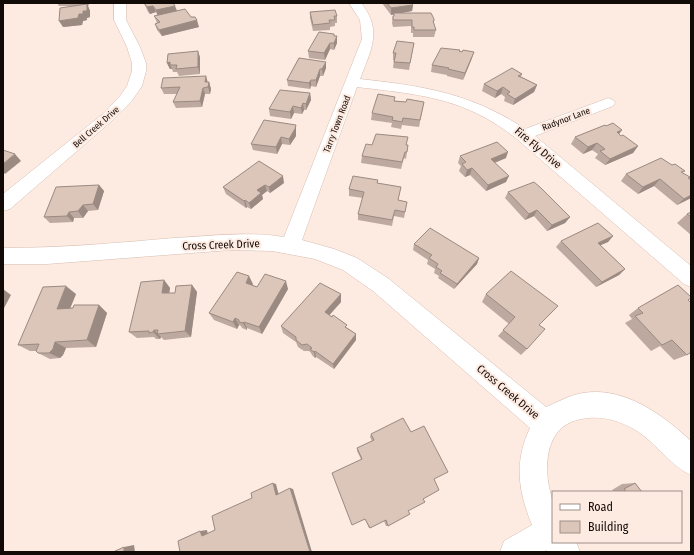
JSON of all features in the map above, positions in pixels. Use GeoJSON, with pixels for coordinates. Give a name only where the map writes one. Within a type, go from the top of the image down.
{"type":"FeatureCollection","features":[{"type":"Feature","properties":{"kind":"street","name":"Bell Creek Drive"},"geometry":{"type":"LineString","coordinates":[[3,204],[110,116],[133,88],[139,65],[120,20],[120,3]]}},
{"type":"Feature","properties":{"kind":"street","name":"Tarry Town Road"},"geometry":{"type":"LineString","coordinates":[[290,246],[366,49],[369,32],[365,16],[355,3]]}},
{"type":"Feature","properties":{"kind":"street","name":"Fire Fly Drive"},"geometry":{"type":"LineString","coordinates":[[353,82],[425,91],[462,100],[494,115],[523,135],[691,278]]}},
{"type":"Feature","properties":{"kind":"street","name":"Radynor Lane"},"geometry":{"type":"LineString","coordinates":[[523,135],[608,103]]}},
{"type":"Feature","properties":{"kind":"street","name":"Cross Creek Drive"},"geometry":{"type":"LineString","coordinates":[[3,256],[47,256],[231,242],[253,242],[290,246],[315,251],[334,257],[366,274],[381,285],[546,424]]}},
{"type":"Feature","properties":{"kind":"street"},"geometry":{"type":"LineString","coordinates":[[552,533],[546,525],[536,495],[532,467],[536,443],[546,424],[562,411],[586,404],[614,406],[643,418],[687,449]]}},
{"type":"Feature","properties":{"kind":"street"},"geometry":{"type":"LineString","coordinates":[[515,552],[552,541]]}},
{"type":"Feature","properties":{"kind":"building"},"geometry":{"type":"Polygon","coordinates":[[[144,3],[173,3],[175,6],[156,10],[153,6],[147,7],[144,3]]]}},
{"type":"Feature","properties":{"kind":"building"},"geometry":{"type":"Polygon","coordinates":[[[387,3],[411,3],[413,5],[391,8],[387,3]]]}},
{"type":"Feature","properties":{"kind":"building"},"geometry":{"type":"Polygon","coordinates":[[[87,4],[87,11],[83,11],[83,14],[79,14],[78,18],[59,21],[60,8],[87,4]]]}},
{"type":"Feature","properties":{"kind":"building"},"geometry":{"type":"Polygon","coordinates":[[[185,9],[191,17],[195,17],[197,20],[159,30],[155,24],[160,22],[154,16],[185,9]]]}},
{"type":"Feature","properties":{"kind":"building"},"geometry":{"type":"Polygon","coordinates":[[[335,10],[337,16],[334,16],[335,20],[329,20],[330,23],[313,25],[310,12],[335,10]]]}},
{"type":"Feature","properties":{"kind":"building"},"geometry":{"type":"Polygon","coordinates":[[[394,13],[431,13],[436,30],[414,30],[414,27],[412,27],[412,20],[393,20],[394,13]]]}},
{"type":"Feature","properties":{"kind":"building"},"geometry":{"type":"Polygon","coordinates":[[[319,32],[334,34],[334,36],[337,36],[334,43],[330,43],[324,53],[308,51],[319,32]]]}},
{"type":"Feature","properties":{"kind":"building"},"geometry":{"type":"Polygon","coordinates":[[[397,41],[414,43],[410,63],[394,62],[396,53],[393,53],[397,41]]]}},
{"type":"Feature","properties":{"kind":"building"},"geometry":{"type":"Polygon","coordinates":[[[441,48],[460,50],[459,51],[462,52],[463,50],[474,52],[465,73],[432,65],[441,48]]]}},
{"type":"Feature","properties":{"kind":"building"},"geometry":{"type":"Polygon","coordinates":[[[198,51],[198,67],[176,69],[177,65],[170,65],[170,62],[167,63],[168,54],[198,51]]]}},
{"type":"Feature","properties":{"kind":"building"},"geometry":{"type":"Polygon","coordinates":[[[299,58],[326,62],[322,69],[320,69],[316,80],[311,80],[309,83],[287,80],[299,58]]]}},
{"type":"Feature","properties":{"kind":"building"},"geometry":{"type":"Polygon","coordinates":[[[512,68],[522,74],[518,76],[537,85],[515,99],[507,94],[510,92],[503,87],[497,91],[484,84],[512,68]]]}},
{"type":"Feature","properties":{"kind":"building"},"geometry":{"type":"Polygon","coordinates":[[[206,76],[205,82],[209,82],[208,87],[203,88],[200,101],[173,102],[180,87],[161,88],[163,78],[206,76]]]}},
{"type":"Feature","properties":{"kind":"building"},"geometry":{"type":"Polygon","coordinates":[[[280,90],[310,93],[306,104],[303,103],[301,108],[293,106],[290,112],[269,109],[280,90]]]}},
{"type":"Feature","properties":{"kind":"building"},"geometry":{"type":"Polygon","coordinates":[[[378,94],[395,97],[394,101],[406,102],[407,99],[424,102],[420,120],[403,118],[402,122],[392,120],[393,117],[372,113],[378,94]]]}},
{"type":"Feature","properties":{"kind":"building"},"geometry":{"type":"Polygon","coordinates":[[[264,120],[296,125],[289,139],[281,137],[276,147],[251,144],[264,120]]]}},
{"type":"Feature","properties":{"kind":"building"},"geometry":{"type":"Polygon","coordinates":[[[613,123],[622,130],[617,132],[621,136],[623,135],[638,146],[610,159],[600,151],[605,149],[597,143],[588,147],[575,137],[605,125],[606,126],[613,123]]]}},
{"type":"Feature","properties":{"kind":"building"},"geometry":{"type":"Polygon","coordinates":[[[376,134],[408,137],[406,145],[408,145],[407,152],[405,152],[402,162],[362,156],[366,144],[372,145],[376,134]]]}},
{"type":"Feature","properties":{"kind":"building"},"geometry":{"type":"Polygon","coordinates":[[[497,142],[508,152],[491,159],[509,176],[488,185],[472,168],[467,170],[462,164],[466,162],[460,156],[497,142]]]}},
{"type":"Feature","properties":{"kind":"building"},"geometry":{"type":"Polygon","coordinates":[[[3,150],[15,154],[3,164],[3,150]]]}},
{"type":"Feature","properties":{"kind":"building"},"geometry":{"type":"Polygon","coordinates":[[[661,158],[672,165],[675,164],[685,171],[681,172],[690,177],[688,178],[691,180],[691,195],[684,199],[660,179],[643,187],[626,174],[661,158]]]}},
{"type":"Feature","properties":{"kind":"building"},"geometry":{"type":"Polygon","coordinates":[[[259,161],[283,176],[269,187],[265,185],[257,190],[261,193],[249,203],[223,187],[259,161]]]}},
{"type":"Feature","properties":{"kind":"building"},"geometry":{"type":"Polygon","coordinates":[[[353,176],[378,180],[377,183],[401,187],[398,200],[407,202],[405,212],[395,210],[392,220],[358,214],[364,192],[349,189],[353,176]]]}},
{"type":"Feature","properties":{"kind":"building"},"geometry":{"type":"Polygon","coordinates":[[[534,182],[570,217],[552,225],[537,210],[529,214],[508,192],[534,182]]]}},
{"type":"Feature","properties":{"kind":"building"},"geometry":{"type":"Polygon","coordinates":[[[99,185],[93,204],[83,205],[78,211],[69,212],[67,216],[44,217],[56,187],[99,185]]]}},
{"type":"Feature","properties":{"kind":"building"},"geometry":{"type":"Polygon","coordinates":[[[598,223],[613,236],[598,243],[625,269],[602,282],[561,241],[598,223]]]}},
{"type":"Feature","properties":{"kind":"building"},"geometry":{"type":"Polygon","coordinates":[[[430,228],[479,258],[457,284],[440,273],[442,271],[436,267],[438,264],[429,258],[432,255],[414,244],[430,228]]]}},
{"type":"Feature","properties":{"kind":"building"},"geometry":{"type":"Polygon","coordinates":[[[511,271],[558,306],[539,325],[545,329],[527,349],[503,330],[515,317],[486,294],[511,271]]]}},
{"type":"Feature","properties":{"kind":"building"},"geometry":{"type":"Polygon","coordinates":[[[237,272],[249,276],[246,283],[257,287],[265,274],[286,281],[259,327],[244,322],[239,322],[239,320],[235,318],[233,322],[209,313],[237,272]]]}},
{"type":"Feature","properties":{"kind":"building"},"geometry":{"type":"Polygon","coordinates":[[[164,280],[162,293],[175,293],[176,286],[192,285],[185,331],[157,334],[158,330],[154,330],[153,332],[149,333],[149,331],[129,332],[141,282],[164,280]]]}},
{"type":"Feature","properties":{"kind":"building"},"geometry":{"type":"Polygon","coordinates":[[[320,283],[341,294],[325,312],[332,317],[333,315],[347,325],[345,327],[356,334],[333,364],[310,349],[312,348],[307,344],[302,345],[296,340],[296,337],[281,326],[320,283]]]}},
{"type":"Feature","properties":{"kind":"building"},"geometry":{"type":"Polygon","coordinates":[[[678,285],[691,297],[688,300],[691,303],[691,352],[687,355],[672,340],[662,345],[635,316],[643,313],[638,308],[678,285]]]}},
{"type":"Feature","properties":{"kind":"building"},"geometry":{"type":"Polygon","coordinates":[[[66,286],[57,309],[73,308],[74,305],[99,305],[87,340],[55,342],[53,349],[49,353],[38,353],[36,351],[39,344],[18,345],[43,287],[66,286]]]}},
{"type":"Feature","properties":{"kind":"building"},"geometry":{"type":"Polygon","coordinates":[[[403,418],[411,432],[424,426],[448,472],[434,479],[439,490],[423,499],[425,502],[408,511],[410,514],[388,526],[386,520],[370,528],[365,519],[352,525],[332,473],[362,459],[357,448],[374,440],[371,434],[403,418]]]}},
{"type":"Feature","properties":{"kind":"building"},"geometry":{"type":"Polygon","coordinates":[[[273,483],[276,495],[290,488],[310,552],[180,552],[178,541],[200,531],[202,536],[215,530],[212,516],[252,498],[251,493],[273,483]]]}},
{"type":"Feature","properties":{"kind":"building"},"geometry":{"type":"Polygon","coordinates":[[[635,483],[641,491],[626,491],[624,489],[635,483]]]}},
{"type":"Feature","properties":{"kind":"building"},"geometry":{"type":"Polygon","coordinates":[[[124,547],[124,552],[113,552],[124,547]]]}}]}
